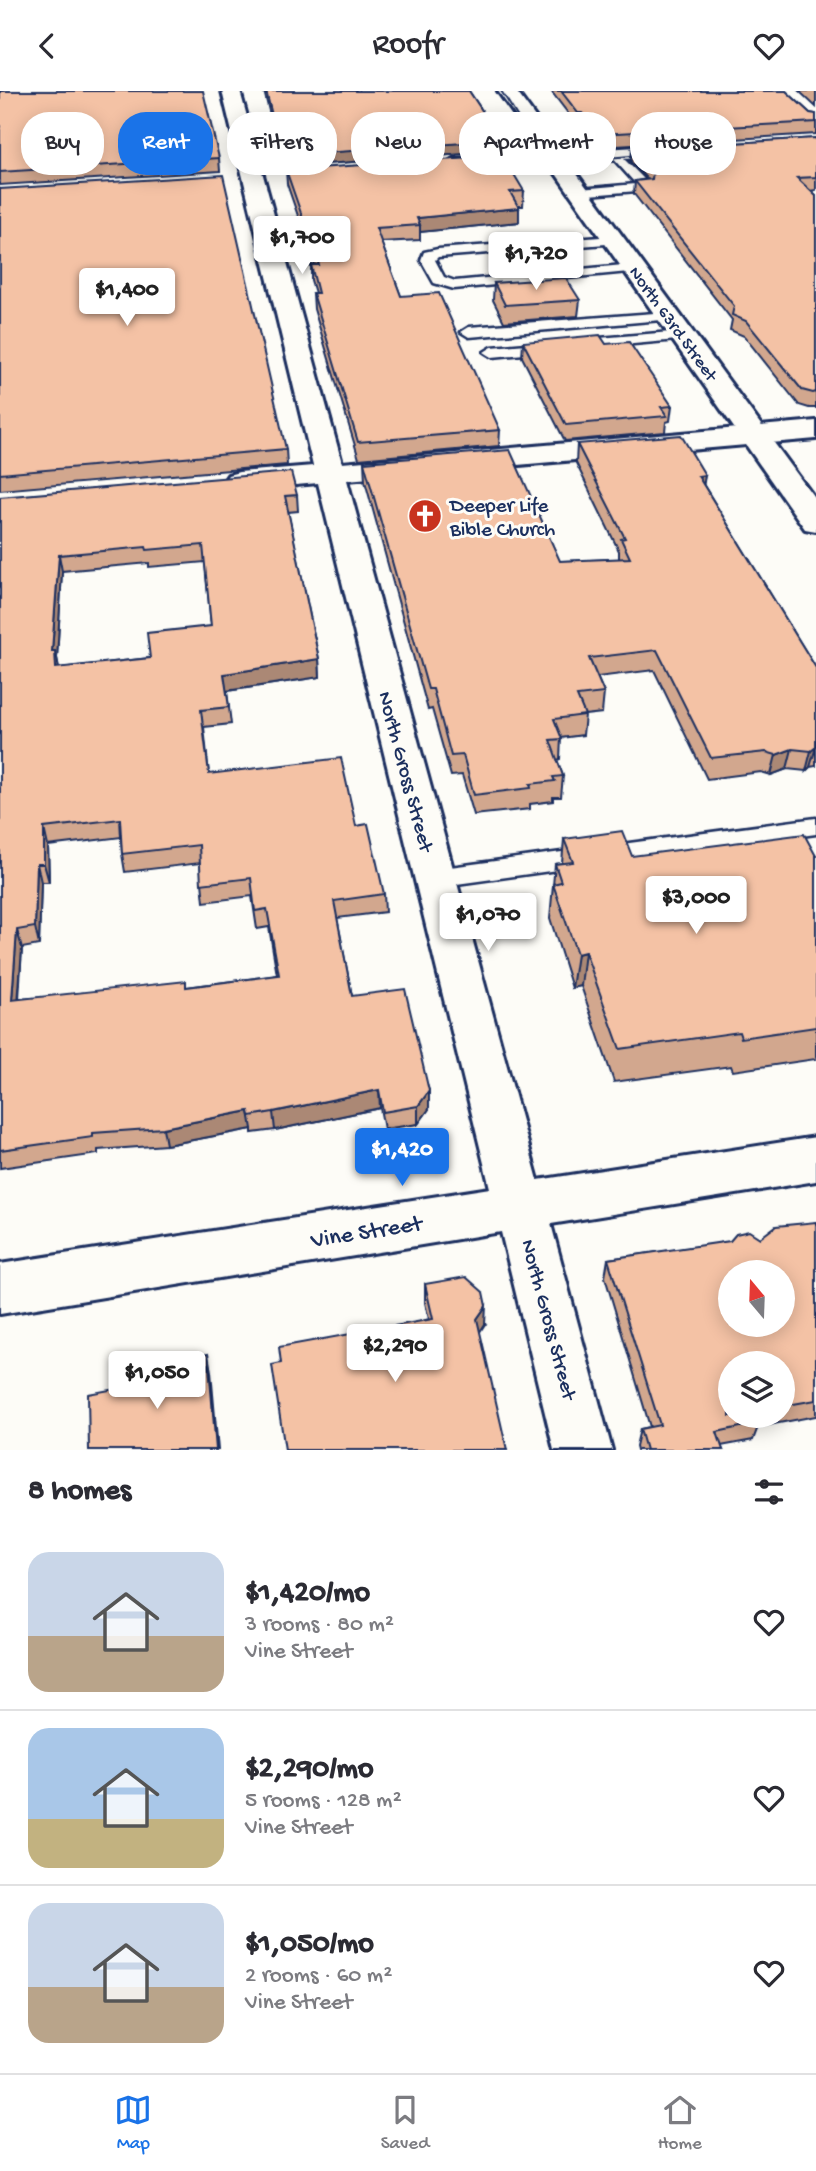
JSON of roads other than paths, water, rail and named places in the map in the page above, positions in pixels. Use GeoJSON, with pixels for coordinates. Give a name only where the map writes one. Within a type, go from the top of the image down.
{"type":"FeatureCollection","features":[{"type":"Feature","properties":{"kind":"street","name":"North Gross Street"},"geometry":{"type":"LineString","coordinates":[[231,91],[583,1450]]}},
{"type":"Feature","properties":{"kind":"street","name":"North 63rd Street"},"geometry":{"type":"LineString","coordinates":[[507,91],[522,112]]}},
{"type":"Feature","properties":{"kind":"street"},"geometry":{"type":"LineString","coordinates":[[616,155],[630,154]]}},
{"type":"Feature","properties":{"kind":"street","name":"North 63rd Street"},"geometry":{"type":"LineString","coordinates":[[568,175],[816,522]]}},
{"type":"Feature","properties":{"kind":"street"},"geometry":{"type":"LineString","coordinates":[[227,180],[281,176]]}},
{"type":"Feature","properties":{"kind":"street"},"geometry":{"type":"LineString","coordinates":[[206,484],[816,430]]}},
{"type":"Feature","properties":{"kind":"street","name":"Vine Street"},"geometry":{"type":"LineString","coordinates":[[0,1289],[816,1159]]}},
{"type":"Feature","properties":{"kind":"lane"},"geometry":{"type":"LineString","coordinates":[[580,193],[645,187],[616,155]]}},
{"type":"Feature","properties":{"kind":"lane"},"geometry":{"type":"LineString","coordinates":[[614,240],[438,253],[429,255],[428,260],[439,280],[454,285],[634,268]]}},
{"type":"Feature","properties":{"kind":"lane"},"geometry":{"type":"LineString","coordinates":[[469,332],[675,326]]}},
{"type":"Feature","properties":{"kind":"lane"},"geometry":{"type":"LineString","coordinates":[[492,352],[675,326]]}},
{"type":"Feature","properties":{"kind":"lane"},"geometry":{"type":"LineString","coordinates":[[435,878],[816,825]]}},
{"type":"Feature","properties":{"kind":"tram line"},"geometry":{"type":"LineString","coordinates":[[501,91],[528,132],[550,151],[564,156],[593,159],[630,156]]}},
{"type":"Feature","properties":{"kind":"place","name":"Deeper Life Bible Church"},"geometry":{"type":"Point","coordinates":[425,516]}}]}
